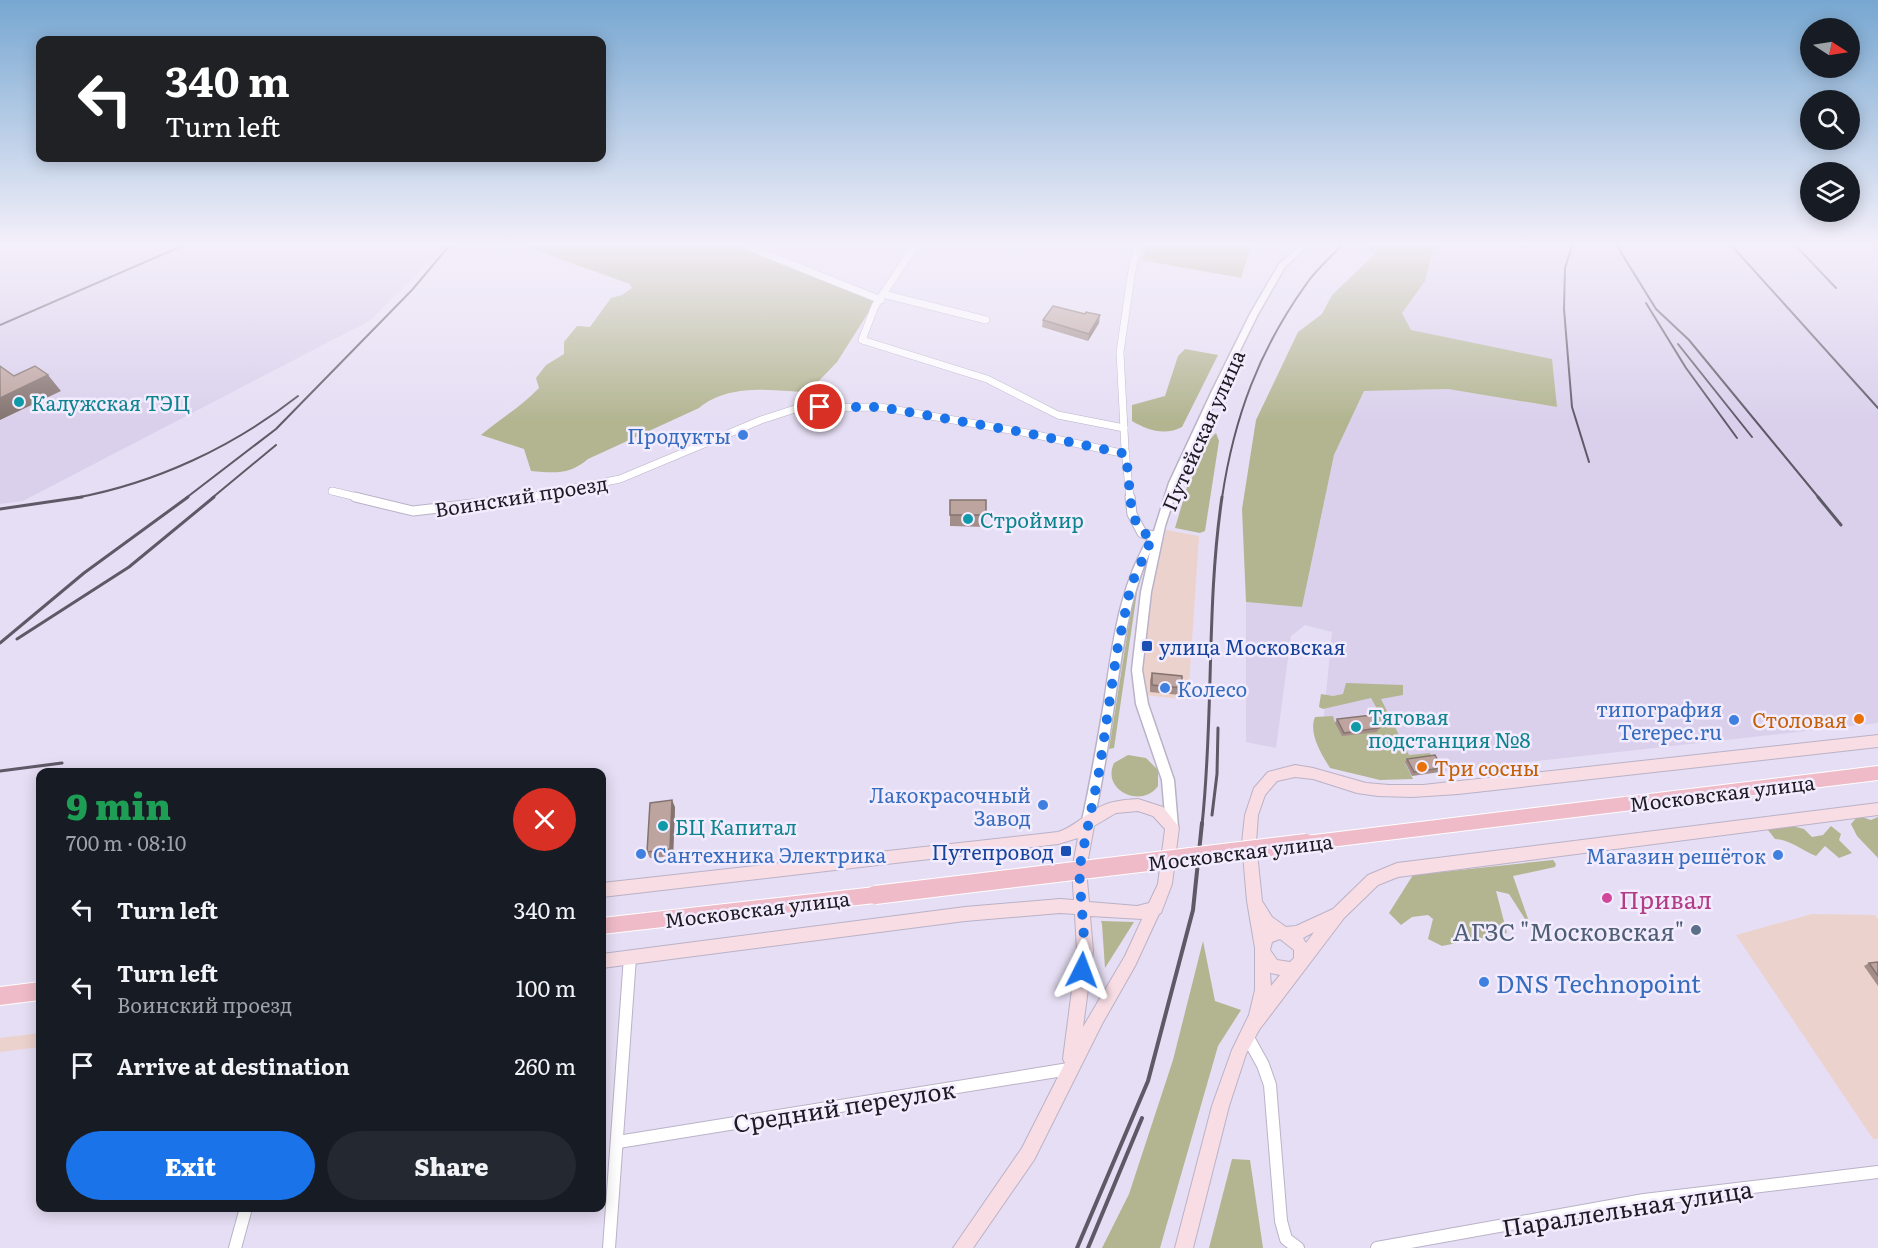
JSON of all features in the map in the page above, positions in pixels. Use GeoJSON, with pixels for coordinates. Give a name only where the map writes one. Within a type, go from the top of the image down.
{"type":"FeatureCollection","features":[{"type":"Feature","properties":{"kind":"main road"},"geometry":{"type":"LineString","coordinates":[[1184,1248],[1224,1097],[1251,1029],[1263,990],[1262,949],[1253,902],[1249,853],[1255,799],[1260,787],[1269,778],[1281,773],[1309,772],[1364,788],[1405,792],[1878,741]]}},
{"type":"Feature","properties":{"kind":"main road","name":"Московская улица"},"geometry":{"type":"LineString","coordinates":[[606,926],[1878,773]]}},
{"type":"Feature","properties":{"kind":"main road"},"geometry":{"type":"LineString","coordinates":[[606,890],[1058,838],[1087,825],[1101,813],[1115,807],[1130,805],[1158,811],[1172,827]]}},
{"type":"Feature","properties":{"kind":"main road"},"geometry":{"type":"LineString","coordinates":[[1251,1029],[1339,913],[1373,880],[1397,870],[1878,809]]}},
{"type":"Feature","properties":{"kind":"main road","name":"Путейская улица"},"geometry":{"type":"LineString","coordinates":[[1069,1069],[1085,951],[1079,870],[1087,825]]}},
{"type":"Feature","properties":{"kind":"main road","name":"Путейская улица"},"geometry":{"type":"LineString","coordinates":[[962,1248],[1028,1154],[1069,1069],[1130,961],[1165,884],[1172,827]]}},
{"type":"Feature","properties":{"kind":"main road"},"geometry":{"type":"LineString","coordinates":[[1253,902],[1262,916],[1299,945],[1300,963]]}},
{"type":"Feature","properties":{"kind":"main road"},"geometry":{"type":"LineString","coordinates":[[606,960],[965,914],[1060,906],[1137,913],[1156,908]]}},
{"type":"Feature","properties":{"kind":"main road"},"geometry":{"type":"LineString","coordinates":[[1300,963],[1289,970],[1278,969],[1268,962],[1262,949],[1269,934],[1297,933],[1339,913]]}},
{"type":"Feature","properties":{"kind":"main road"},"geometry":{"type":"LineString","coordinates":[[0,996],[36,992]]}},
{"type":"Feature","properties":{"kind":"street"},"geometry":{"type":"LineString","coordinates":[[878,304],[862,331],[862,340],[987,379],[1058,415],[1124,428]]}},
{"type":"Feature","properties":{"kind":"street"},"geometry":{"type":"LineString","coordinates":[[932,304],[949,312],[986,320]]}},
{"type":"Feature","properties":{"kind":"street"},"geometry":{"type":"LineString","coordinates":[[1127,304],[1120,352],[1132,514],[1142,533],[1157,531]]}},
{"type":"Feature","properties":{"kind":"street","name":"Путейская улица"},"geometry":{"type":"LineString","coordinates":[[1087,825],[1099,772],[1117,651],[1131,585],[1157,531],[1174,483],[1215,393],[1260,304]]}},
{"type":"Feature","properties":{"kind":"street","name":"Воинский проезд"},"geometry":{"type":"LineString","coordinates":[[332,491],[413,511],[513,500],[568,491],[620,479],[761,420],[798,408],[880,407],[1027,433],[1126,454]]}},
{"type":"Feature","properties":{"kind":"street","name":"Путейская улица"},"geometry":{"type":"LineString","coordinates":[[1157,531],[1146,592],[1137,670],[1142,704],[1168,780],[1172,827]]}},
{"type":"Feature","properties":{"kind":"street"},"geometry":{"type":"LineString","coordinates":[[609,1248],[630,957]]}},
{"type":"Feature","properties":{"kind":"street"},"geometry":{"type":"LineString","coordinates":[[1251,1029],[1270,1085],[1281,1221],[1286,1239],[1298,1248]]}},
{"type":"Feature","properties":{"kind":"street","name":"Средний переулок"},"geometry":{"type":"LineString","coordinates":[[618,1142],[1069,1069]]}},
{"type":"Feature","properties":{"kind":"street","name":"Параллельная улица"},"geometry":{"type":"LineString","coordinates":[[1377,1248],[1644,1200],[1878,1172]]}},
{"type":"Feature","properties":{"kind":"street"},"geometry":{"type":"LineString","coordinates":[[235,1248],[245,1212]]}},
{"type":"Feature","properties":{"kind":"shaded area"},"geometry":{"type":"Polygon","coordinates":[[[0,304],[387,304],[371,320],[23,501],[0,504],[0,304]]]}},
{"type":"Feature","properties":{"kind":"shaded area"},"geometry":{"type":"Polygon","coordinates":[[[1408,304],[1878,304],[1878,723],[1393,777],[1323,725],[1332,632],[1305,625],[1291,636],[1276,748],[1246,742],[1246,602],[1302,607],[1334,455],[1364,391],[1448,389],[1556,407],[1551,359],[1411,331],[1402,313],[1408,304]]]}},
{"type":"Feature","properties":{"kind":"shaded area"},"geometry":{"type":"Polygon","coordinates":[[[1166,530],[1199,536],[1188,700],[1146,695],[1143,662],[1151,593],[1166,530]]]}},
{"type":"Feature","properties":{"kind":"shaded area"},"geometry":{"type":"Polygon","coordinates":[[[1812,914],[1875,915],[1878,919],[1878,1139],[1873,1139],[1736,935],[1812,914]]]}},
{"type":"Feature","properties":{"kind":"shaded area"},"geometry":{"type":"Polygon","coordinates":[[[36,1034],[36,1048],[0,1052],[0,1038],[36,1034]]]}},
{"type":"Feature","properties":{"kind":"green space"},"geometry":{"type":"Polygon","coordinates":[[[606,304],[874,304],[837,362],[816,384],[815,393],[754,390],[725,394],[588,459],[574,468],[555,472],[531,471],[524,449],[481,435],[539,388],[536,378],[546,365],[564,354],[564,342],[577,326],[590,327],[606,304]]]}},
{"type":"Feature","properties":{"kind":"green space"},"geometry":{"type":"Polygon","coordinates":[[[1327,304],[1408,304],[1402,313],[1411,330],[1552,359],[1557,407],[1448,389],[1364,391],[1334,455],[1302,607],[1246,602],[1242,509],[1256,420],[1298,332],[1322,314],[1327,304]]]}},
{"type":"Feature","properties":{"kind":"green space"},"geometry":{"type":"Polygon","coordinates":[[[1185,349],[1218,355],[1182,427],[1176,430],[1156,431],[1132,421],[1132,405],[1165,396],[1178,356],[1185,349]]]}},
{"type":"Feature","properties":{"kind":"green space"},"geometry":{"type":"Polygon","coordinates":[[[1216,433],[1219,441],[1205,531],[1200,533],[1175,528],[1188,484],[1195,473],[1203,446],[1216,433]]]}},
{"type":"Feature","properties":{"kind":"green space"},"geometry":{"type":"Polygon","coordinates":[[[1137,592],[1114,748],[1109,749],[1133,598],[1137,592]]]}},
{"type":"Feature","properties":{"kind":"green space"},"geometry":{"type":"Polygon","coordinates":[[[1346,683],[1403,685],[1403,695],[1381,699],[1409,755],[1430,753],[1433,759],[1405,763],[1413,779],[1380,780],[1330,768],[1315,737],[1313,723],[1315,717],[1333,716],[1335,723],[1370,719],[1376,707],[1371,698],[1323,709],[1319,707],[1321,694],[1333,696],[1343,694],[1346,683]]]}},
{"type":"Feature","properties":{"kind":"green space"},"geometry":{"type":"Polygon","coordinates":[[[1128,755],[1146,758],[1158,770],[1158,786],[1151,793],[1143,796],[1125,794],[1113,782],[1114,763],[1128,755]]]}},
{"type":"Feature","properties":{"kind":"green space"},"geometry":{"type":"Polygon","coordinates":[[[1858,816],[1871,820],[1878,817],[1878,858],[1857,836],[1851,824],[1858,816]]]}},
{"type":"Feature","properties":{"kind":"green space"},"geometry":{"type":"Polygon","coordinates":[[[1785,824],[1804,829],[1812,837],[1823,835],[1831,826],[1841,834],[1839,840],[1852,853],[1839,858],[1825,846],[1816,856],[1791,843],[1775,839],[1768,830],[1785,824]]]}},
{"type":"Feature","properties":{"kind":"green space"},"geometry":{"type":"Polygon","coordinates":[[[1553,860],[1555,867],[1513,876],[1532,930],[1509,894],[1496,891],[1507,933],[1442,946],[1428,939],[1433,919],[1428,915],[1412,917],[1401,925],[1389,913],[1413,875],[1553,860]]]}},
{"type":"Feature","properties":{"kind":"green space"},"geometry":{"type":"Polygon","coordinates":[[[1101,921],[1134,922],[1105,968],[1102,924],[1101,921]]]}},
{"type":"Feature","properties":{"kind":"green space"},"geometry":{"type":"Polygon","coordinates":[[[1203,941],[1215,1001],[1241,1010],[1218,1046],[1160,1248],[1102,1248],[1129,1194],[1173,1060],[1203,941]]]}},
{"type":"Feature","properties":{"kind":"green space"},"geometry":{"type":"Polygon","coordinates":[[[1232,1159],[1250,1160],[1263,1248],[1209,1248],[1232,1159]]]}},
{"type":"Feature","properties":{"kind":"building"},"geometry":{"type":"Polygon","coordinates":[[[1053,306],[1085,314],[1086,312],[1100,315],[1089,334],[1043,320],[1053,306]]]}},
{"type":"Feature","properties":{"kind":"building"},"geometry":{"type":"Polygon","coordinates":[[[0,366],[14,376],[35,366],[48,375],[0,398],[0,366]]]}},
{"type":"Feature","properties":{"kind":"building"},"geometry":{"type":"Polygon","coordinates":[[[950,500],[986,500],[986,515],[950,515],[950,500]]]}},
{"type":"Feature","properties":{"kind":"building"},"geometry":{"type":"Polygon","coordinates":[[[1152,673],[1182,676],[1182,688],[1152,685],[1152,673]]]}},
{"type":"Feature","properties":{"kind":"building","name":"Тяговая подстанция №8"},"geometry":{"type":"Polygon","coordinates":[[[1372,715],[1379,728],[1344,733],[1337,719],[1372,715]]]}},
{"type":"Feature","properties":{"kind":"building","name":"Три сосны"},"geometry":{"type":"Polygon","coordinates":[[[1435,755],[1442,768],[1414,772],[1407,759],[1435,755]]]}},
{"type":"Feature","properties":{"kind":"building","name":"БЦ Капитал"},"geometry":{"type":"Polygon","coordinates":[[[672,800],[670,849],[647,852],[650,803],[672,800]]]}},
{"type":"Feature","properties":{"kind":"building"},"geometry":{"type":"Polygon","coordinates":[[[1878,962],[1878,976],[1869,963],[1878,962]]]}},
{"type":"Feature","properties":{"kind":"railway"},"geometry":{"type":"LineString","coordinates":[[0,325],[48,304]]}},
{"type":"Feature","properties":{"kind":"railway"},"geometry":{"type":"LineString","coordinates":[[186,498],[276,429],[398,304]]}},
{"type":"Feature","properties":{"kind":"railway"},"geometry":{"type":"LineString","coordinates":[[1222,498],[1234,440],[1251,385],[1275,333],[1293,304]]}},
{"type":"Feature","properties":{"kind":"railway"},"geometry":{"type":"LineString","coordinates":[[1564,304],[1572,407],[1589,462]]}},
{"type":"Feature","properties":{"kind":"railway"},"geometry":{"type":"LineString","coordinates":[[1647,304],[1686,368],[1737,438]]}},
{"type":"Feature","properties":{"kind":"railway"},"geometry":{"type":"LineString","coordinates":[[1653,304],[1689,340],[1819,498]]}},
{"type":"Feature","properties":{"kind":"railway"},"geometry":{"type":"LineString","coordinates":[[1784,304],[1878,408]]}},
{"type":"Feature","properties":{"kind":"railway"},"geometry":{"type":"LineString","coordinates":[[1678,344],[1752,437]]}},
{"type":"Feature","properties":{"kind":"railway"},"geometry":{"type":"LineString","coordinates":[[75,498],[164,473],[220,447],[298,396]]}},
{"type":"Feature","properties":{"kind":"railway"},"geometry":{"type":"LineString","coordinates":[[212,498],[276,445]]}},
{"type":"Feature","properties":{"kind":"railway"},"geometry":{"type":"LineString","coordinates":[[0,509],[82,497]]}},
{"type":"Feature","properties":{"kind":"railway"},"geometry":{"type":"LineString","coordinates":[[0,643],[84,573],[188,497]]}},
{"type":"Feature","properties":{"kind":"railway"},"geometry":{"type":"LineString","coordinates":[[17,639],[129,567],[214,497]]}},
{"type":"Feature","properties":{"kind":"railway"},"geometry":{"type":"LineString","coordinates":[[1202,825],[1208,743],[1214,578],[1222,497]]}},
{"type":"Feature","properties":{"kind":"railway"},"geometry":{"type":"LineString","coordinates":[[1818,497],[1841,525]]}},
{"type":"Feature","properties":{"kind":"railway"},"geometry":{"type":"LineString","coordinates":[[1212,815],[1217,774],[1218,728]]}},
{"type":"Feature","properties":{"kind":"railway"},"geometry":{"type":"LineString","coordinates":[[0,771],[62,763]]}},
{"type":"Feature","properties":{"kind":"railway"},"geometry":{"type":"LineString","coordinates":[[1077,1248],[1148,1081],[1193,910],[1202,823]]}},
{"type":"Feature","properties":{"kind":"railway"},"geometry":{"type":"LineString","coordinates":[[1088,1248],[1142,1118]]}},
{"type":"Feature","properties":{"kind":"place","name":"Калужская ТЭЦ"},"geometry":{"type":"Point","coordinates":[19,402]}},
{"type":"Feature","properties":{"kind":"place","name":"Продукты"},"geometry":{"type":"Point","coordinates":[743,435]}},
{"type":"Feature","properties":{"kind":"place","name":"Строймир"},"geometry":{"type":"Point","coordinates":[968,519]}},
{"type":"Feature","properties":{"kind":"place","name":"улица Московская"},"geometry":{"type":"Point","coordinates":[1147,646]}},
{"type":"Feature","properties":{"kind":"place","name":"Колесо"},"geometry":{"type":"Point","coordinates":[1165,688]}},
{"type":"Feature","properties":{"kind":"place","name":"Столовая"},"geometry":{"type":"Point","coordinates":[1859,719]}},
{"type":"Feature","properties":{"kind":"place","name":"типография Terepec.ru"},"geometry":{"type":"Point","coordinates":[1734,720]}},
{"type":"Feature","properties":{"kind":"place","name":"Тяговая подстанция №8"},"geometry":{"type":"Point","coordinates":[1356,727]}},
{"type":"Feature","properties":{"kind":"place","name":"Три сосны"},"geometry":{"type":"Point","coordinates":[1422,767]}},
{"type":"Feature","properties":{"kind":"place","name":"Лакокрасочный Завод"},"geometry":{"type":"Point","coordinates":[1043,805]}},
{"type":"Feature","properties":{"kind":"place","name":"БЦ Капитал"},"geometry":{"type":"Point","coordinates":[663,826]}},
{"type":"Feature","properties":{"kind":"place","name":"Путепровод"},"geometry":{"type":"Point","coordinates":[1066,851]}},
{"type":"Feature","properties":{"kind":"place","name":"Сантехника Электрика"},"geometry":{"type":"Point","coordinates":[641,854]}},
{"type":"Feature","properties":{"kind":"place","name":"Магазин решёток"},"geometry":{"type":"Point","coordinates":[1778,855]}},
{"type":"Feature","properties":{"kind":"place","name":"Привал"},"geometry":{"type":"Point","coordinates":[1607,898]}},
{"type":"Feature","properties":{"kind":"place","name":"АГЗС \"Московская\""},"geometry":{"type":"Point","coordinates":[1696,930]}},
{"type":"Feature","properties":{"kind":"place","name":"DNS Technopoint"},"geometry":{"type":"Point","coordinates":[1484,982]}},
{"type":"Feature","properties":{"kind":"route"},"geometry":{"type":"LineString","coordinates":[[820,407],[863,405],[880,407],[1027,433],[1126,454],[1132,514],[1142,533],[1153,536],[1131,585],[1117,651],[1099,772],[1079,870],[1085,951],[1082,970]]}}]}
